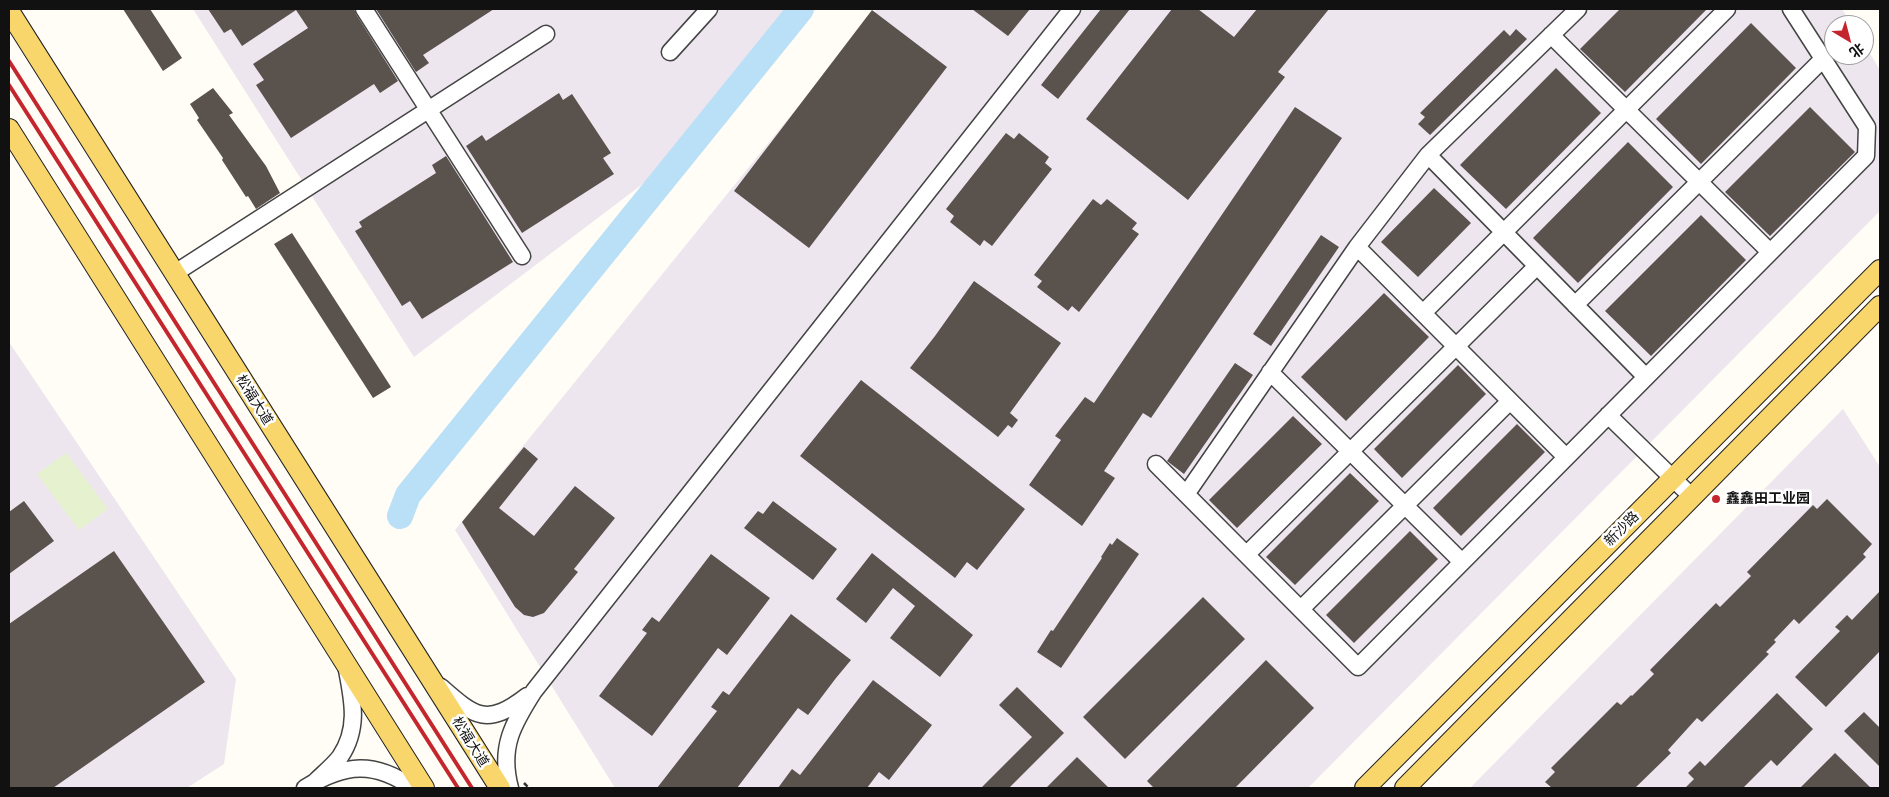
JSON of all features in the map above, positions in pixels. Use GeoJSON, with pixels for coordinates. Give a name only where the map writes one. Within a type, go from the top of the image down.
{"type":"FeatureCollection","features":[{"type":"Feature","properties":{"kind":"main road","name":"松福大道"},"geometry":{"type":"LineString","coordinates":[[9,11],[500,788]]}},
{"type":"Feature","properties":{"kind":"main road"},"geometry":{"type":"LineString","coordinates":[[9,130],[424,788]]}},
{"type":"Feature","properties":{"kind":"main road","name":"新沙路"},"geometry":{"type":"LineString","coordinates":[[1365,788],[1880,270]]}},
{"type":"Feature","properties":{"kind":"main road","name":"新沙路"},"geometry":{"type":"LineString","coordinates":[[1405,788],[1880,306]]}},
{"type":"Feature","properties":{"kind":"street"},"geometry":{"type":"LineString","coordinates":[[364,9],[522,256]]}},
{"type":"Feature","properties":{"kind":"street"},"geometry":{"type":"LineString","coordinates":[[670,52],[709,9]]}},
{"type":"Feature","properties":{"kind":"street"},"geometry":{"type":"LineString","coordinates":[[510,788],[506,760],[508,741],[515,721],[534,690],[1072,9]]}},
{"type":"Feature","properties":{"kind":"street"},"geometry":{"type":"LineString","coordinates":[[1187,493],[1357,247],[1428,155],[1578,9]]}},
{"type":"Feature","properties":{"kind":"street"},"geometry":{"type":"LineString","coordinates":[[1423,313],[1727,9]]}},
{"type":"Feature","properties":{"kind":"street"},"geometry":{"type":"LineString","coordinates":[[1156,464],[1187,493],[1358,667],[1866,156],[1867,127],[1791,9]]}},
{"type":"Feature","properties":{"kind":"street"},"geometry":{"type":"LineString","coordinates":[[175,273],[546,34]]}},
{"type":"Feature","properties":{"kind":"street"},"geometry":{"type":"LineString","coordinates":[[1551,35],[1770,252]]}},
{"type":"Feature","properties":{"kind":"street"},"geometry":{"type":"LineString","coordinates":[[1575,306],[1823,59]]}},
{"type":"Feature","properties":{"kind":"street"},"geometry":{"type":"LineString","coordinates":[[1428,155],[1646,377]]}},
{"type":"Feature","properties":{"kind":"street"},"geometry":{"type":"LineString","coordinates":[[1357,247],[1566,457]]}},
{"type":"Feature","properties":{"kind":"street"},"geometry":{"type":"LineString","coordinates":[[1247,554],[1537,266]]}},
{"type":"Feature","properties":{"kind":"street"},"geometry":{"type":"LineString","coordinates":[[1270,372],[1462,562]]}},
{"type":"Feature","properties":{"kind":"street"},"geometry":{"type":"LineString","coordinates":[[1301,609],[1510,401]]}},
{"type":"Feature","properties":{"kind":"street"},"geometry":{"type":"LineString","coordinates":[[1608,415],[1692,497]]}},
{"type":"Feature","properties":{"kind":"street"},"geometry":{"type":"LineString","coordinates":[[310,785],[340,757],[354,721],[354,704],[346,663]]}},
{"type":"Feature","properties":{"kind":"street"},"geometry":{"type":"LineString","coordinates":[[430,679],[461,705],[472,712],[483,715],[500,714],[510,709],[534,690]]}},
{"type":"Feature","properties":{"kind":"street"},"geometry":{"type":"LineString","coordinates":[[310,785],[348,769],[366,768],[380,770],[396,776],[413,788]]}},
{"type":"Feature","properties":{"kind":"path"},"geometry":{"type":"LineString","coordinates":[[526,782],[529,788]]}},
{"type":"Feature","properties":{"kind":"shaded area"},"geometry":{"type":"Polygon","coordinates":[[[193,9],[785,9],[648,180],[414,357],[193,9]]]}},
{"type":"Feature","properties":{"kind":"shaded area"},"geometry":{"type":"Polygon","coordinates":[[[877,9],[1842,9],[1846,15],[1824,15],[1824,65],[1874,65],[1874,60],[1880,70],[1880,211],[1308,788],[615,788],[455,530],[877,9]]]}},
{"type":"Feature","properties":{"kind":"shaded area"},"geometry":{"type":"Polygon","coordinates":[[[9,342],[236,679],[224,764],[187,788],[9,788],[9,342]]]}},
{"type":"Feature","properties":{"kind":"shaded area"},"geometry":{"type":"Polygon","coordinates":[[[1843,409],[1880,467],[1880,788],[1470,788],[1843,409]]]}},
{"type":"Feature","properties":{"kind":"green space"},"geometry":{"type":"Polygon","coordinates":[[[66,453],[108,509],[79,530],[37,474],[66,453]]]}},
{"type":"Feature","properties":{"kind":"building"},"geometry":{"type":"Polygon","coordinates":[[[123,9],[150,9],[182,58],[163,71],[123,9]]]}},
{"type":"Feature","properties":{"kind":"building"},"geometry":{"type":"Polygon","coordinates":[[[208,9],[354,9],[398,81],[380,93],[374,84],[291,138],[256,85],[264,80],[253,64],[308,28],[296,10],[242,46],[231,29],[224,33],[208,9]]]}},
{"type":"Feature","properties":{"kind":"building"},"geometry":{"type":"Polygon","coordinates":[[[376,9],[494,9],[423,55],[429,63],[416,72],[376,9]]]}},
{"type":"Feature","properties":{"kind":"building"},"geometry":{"type":"Polygon","coordinates":[[[972,9],[1030,9],[1008,36],[972,9]]]}},
{"type":"Feature","properties":{"kind":"building"},"geometry":{"type":"Polygon","coordinates":[[[1101,9],[1130,9],[1058,99],[1041,85],[1101,9]]]}},
{"type":"Feature","properties":{"kind":"building"},"geometry":{"type":"Polygon","coordinates":[[[1172,9],[1198,9],[1234,37],[1257,9],[1329,9],[1278,72],[1285,77],[1188,200],[1086,119],[1172,9]]]}},
{"type":"Feature","properties":{"kind":"building"},"geometry":{"type":"Polygon","coordinates":[[[1620,9],[1707,9],[1625,92],[1580,49],[1620,9]]]}},
{"type":"Feature","properties":{"kind":"building"},"geometry":{"type":"Polygon","coordinates":[[[872,10],[947,67],[809,248],[734,191],[872,10]]]}},
{"type":"Feature","properties":{"kind":"building"},"geometry":{"type":"Polygon","coordinates":[[[1751,23],[1796,68],[1701,164],[1656,119],[1751,23]]]}},
{"type":"Feature","properties":{"kind":"building"},"geometry":{"type":"Polygon","coordinates":[[[1516,29],[1527,39],[1430,135],[1418,124],[1425,117],[1420,113],[1504,30],[1510,36],[1516,29]]]}},
{"type":"Feature","properties":{"kind":"building"},"geometry":{"type":"Polygon","coordinates":[[[1556,68],[1601,113],[1506,209],[1460,165],[1556,68]]]}},
{"type":"Feature","properties":{"kind":"building"},"geometry":{"type":"Polygon","coordinates":[[[213,88],[233,113],[229,115],[266,166],[280,193],[256,209],[222,160],[223,158],[197,120],[199,118],[190,104],[213,88]]]}},
{"type":"Feature","properties":{"kind":"building"},"geometry":{"type":"Polygon","coordinates":[[[559,93],[563,100],[572,94],[611,153],[603,158],[614,174],[522,233],[466,146],[482,135],[486,141],[559,93]]]}},
{"type":"Feature","properties":{"kind":"building"},"geometry":{"type":"Polygon","coordinates":[[[1295,107],[1342,138],[1151,418],[1143,413],[1104,471],[1115,478],[1082,526],[1029,485],[1061,440],[1055,436],[1085,397],[1094,403],[1295,107]]]}},
{"type":"Feature","properties":{"kind":"building"},"geometry":{"type":"Polygon","coordinates":[[[1810,107],[1855,152],[1770,236],[1725,192],[1810,107]]]}},
{"type":"Feature","properties":{"kind":"building"},"geometry":{"type":"Polygon","coordinates":[[[1006,133],[1014,139],[1019,133],[1049,157],[1045,163],[1052,169],[992,246],[984,240],[980,246],[950,222],[954,216],[946,209],[1006,133]]]}},
{"type":"Feature","properties":{"kind":"building"},"geometry":{"type":"Polygon","coordinates":[[[1628,142],[1673,187],[1578,283],[1533,238],[1628,142]]]}},
{"type":"Feature","properties":{"kind":"building"},"geometry":{"type":"Polygon","coordinates":[[[446,156],[513,262],[422,319],[410,301],[402,306],[355,231],[362,227],[359,222],[436,173],[432,165],[446,156]]]}},
{"type":"Feature","properties":{"kind":"building"},"geometry":{"type":"Polygon","coordinates":[[[1434,188],[1471,223],[1418,277],[1381,242],[1434,188]]]}},
{"type":"Feature","properties":{"kind":"building"},"geometry":{"type":"Polygon","coordinates":[[[1093,199],[1101,205],[1107,199],[1137,223],[1132,229],[1139,234],[1079,312],[1072,306],[1068,311],[1037,287],[1042,281],[1034,275],[1093,199]]]}},
{"type":"Feature","properties":{"kind":"building"},"geometry":{"type":"Polygon","coordinates":[[[1701,215],[1746,260],[1651,356],[1605,311],[1701,215]]]}},
{"type":"Feature","properties":{"kind":"building"},"geometry":{"type":"Polygon","coordinates":[[[292,233],[391,387],[373,398],[274,244],[292,233]]]}},
{"type":"Feature","properties":{"kind":"building"},"geometry":{"type":"Polygon","coordinates":[[[1321,235],[1339,247],[1271,346],[1253,334],[1321,235]]]}},
{"type":"Feature","properties":{"kind":"building"},"geometry":{"type":"Polygon","coordinates":[[[974,281],[1061,343],[1010,413],[1018,420],[1012,428],[1008,425],[998,437],[910,368],[974,281]]]}},
{"type":"Feature","properties":{"kind":"building"},"geometry":{"type":"Polygon","coordinates":[[[1384,293],[1429,337],[1346,421],[1301,377],[1384,293]]]}},
{"type":"Feature","properties":{"kind":"building"},"geometry":{"type":"Polygon","coordinates":[[[1235,363],[1253,375],[1184,474],[1167,461],[1235,363]]]}},
{"type":"Feature","properties":{"kind":"building"},"geometry":{"type":"Polygon","coordinates":[[[1458,365],[1486,394],[1402,478],[1374,449],[1458,365]]]}},
{"type":"Feature","properties":{"kind":"building"},"geometry":{"type":"Polygon","coordinates":[[[861,380],[1025,509],[977,570],[967,562],[955,578],[800,456],[861,380]]]}},
{"type":"Feature","properties":{"kind":"building"},"geometry":{"type":"Polygon","coordinates":[[[1293,416],[1322,444],[1237,528],[1209,500],[1293,416]]]}},
{"type":"Feature","properties":{"kind":"building"},"geometry":{"type":"Polygon","coordinates":[[[1517,424],[1545,452],[1461,536],[1433,508],[1517,424]]]}},
{"type":"Feature","properties":{"kind":"building"},"geometry":{"type":"Polygon","coordinates":[[[524,447],[538,459],[499,508],[534,536],[575,486],[615,518],[574,569],[578,572],[544,613],[533,617],[524,615],[515,607],[462,522],[524,447]]]}},
{"type":"Feature","properties":{"kind":"building"},"geometry":{"type":"Polygon","coordinates":[[[1350,473],[1379,501],[1295,585],[1266,557],[1350,473]]]}},
{"type":"Feature","properties":{"kind":"building"},"geometry":{"type":"Polygon","coordinates":[[[1827,499],[1872,544],[1863,554],[1866,557],[1799,624],[1794,619],[1774,640],[1776,642],[1766,652],[1769,654],[1702,722],[1697,718],[1668,750],[1671,753],[1635,788],[1552,788],[1545,782],[1555,772],[1551,768],[1617,702],[1621,705],[1654,674],[1650,670],[1716,603],[1720,607],[1751,576],[1747,572],[1813,505],[1817,509],[1827,499]]]}},
{"type":"Feature","properties":{"kind":"building"},"geometry":{"type":"Polygon","coordinates":[[[24,501],[54,541],[9,574],[9,512],[24,501]]]}},
{"type":"Feature","properties":{"kind":"building"},"geometry":{"type":"Polygon","coordinates":[[[773,501],[837,549],[813,580],[744,528],[758,511],[763,514],[773,501]]]}},
{"type":"Feature","properties":{"kind":"building"},"geometry":{"type":"Polygon","coordinates":[[[1410,531],[1438,559],[1354,643],[1326,615],[1410,531]]]}},
{"type":"Feature","properties":{"kind":"building"},"geometry":{"type":"Polygon","coordinates":[[[1117,538],[1139,554],[1061,668],[1037,652],[1102,558],[1110,543],[1112,545],[1117,538]]]}},
{"type":"Feature","properties":{"kind":"building"},"geometry":{"type":"Polygon","coordinates":[[[114,551],[205,682],[53,788],[9,788],[9,624],[114,551]]]}},
{"type":"Feature","properties":{"kind":"building"},"geometry":{"type":"Polygon","coordinates":[[[872,553],[973,635],[940,677],[890,638],[915,606],[893,588],[866,623],[836,599],[872,553]]]}},
{"type":"Feature","properties":{"kind":"building"},"geometry":{"type":"Polygon","coordinates":[[[711,554],[770,598],[727,655],[718,648],[652,736],[599,696],[647,633],[642,630],[652,617],[659,622],[711,554]]]}},
{"type":"Feature","properties":{"kind":"building"},"geometry":{"type":"Polygon","coordinates":[[[1880,591],[1880,651],[1826,707],[1795,677],[1840,631],[1835,627],[1847,615],[1852,620],[1880,591]]]}},
{"type":"Feature","properties":{"kind":"building"},"geometry":{"type":"Polygon","coordinates":[[[1203,597],[1245,639],[1125,759],[1083,717],[1203,597]]]}},
{"type":"Feature","properties":{"kind":"building"},"geometry":{"type":"Polygon","coordinates":[[[791,614],[851,660],[808,715],[798,708],[737,788],[657,788],[717,711],[711,707],[723,691],[729,695],[791,614]]]}},
{"type":"Feature","properties":{"kind":"building"},"geometry":{"type":"Polygon","coordinates":[[[1266,660],[1314,708],[1235,788],[1154,788],[1147,781],[1266,660]]]}},
{"type":"Feature","properties":{"kind":"building"},"geometry":{"type":"Polygon","coordinates":[[[873,680],[932,725],[889,780],[879,772],[867,788],[778,788],[792,769],[800,775],[873,680]]]}},
{"type":"Feature","properties":{"kind":"building"},"geometry":{"type":"Polygon","coordinates":[[[1017,687],[1064,733],[1009,788],[981,788],[1032,737],[999,705],[1017,687]]]}},
{"type":"Feature","properties":{"kind":"building"},"geometry":{"type":"Polygon","coordinates":[[[1777,693],[1813,729],[1777,766],[1771,760],[1743,788],[1685,788],[1694,779],[1688,773],[1700,761],[1705,766],[1777,693]]]}},
{"type":"Feature","properties":{"kind":"building"},"geometry":{"type":"Polygon","coordinates":[[[1864,712],[1880,728],[1880,767],[1844,731],[1864,712]]]}},
{"type":"Feature","properties":{"kind":"building"},"geometry":{"type":"Polygon","coordinates":[[[1835,753],[1871,788],[1800,788],[1835,753]]]}},
{"type":"Feature","properties":{"kind":"building"},"geometry":{"type":"Polygon","coordinates":[[[1077,757],[1109,788],[1046,788],[1077,757]]]}},
{"type":"Feature","properties":{"kind":"waterway"},"geometry":{"type":"LineString","coordinates":[[400,516],[408,495],[801,9]]}},
{"type":"Feature","properties":{"kind":"railway"},"geometry":{"type":"LineString","coordinates":[[9,61],[472,788]]}},
{"type":"Feature","properties":{"kind":"railway"},"geometry":{"type":"LineString","coordinates":[[9,85],[458,788]]}},
{"type":"Feature","properties":{"kind":"place","name":"鑫鑫田工业园"},"geometry":{"type":"Point","coordinates":[1716,499]}}]}
